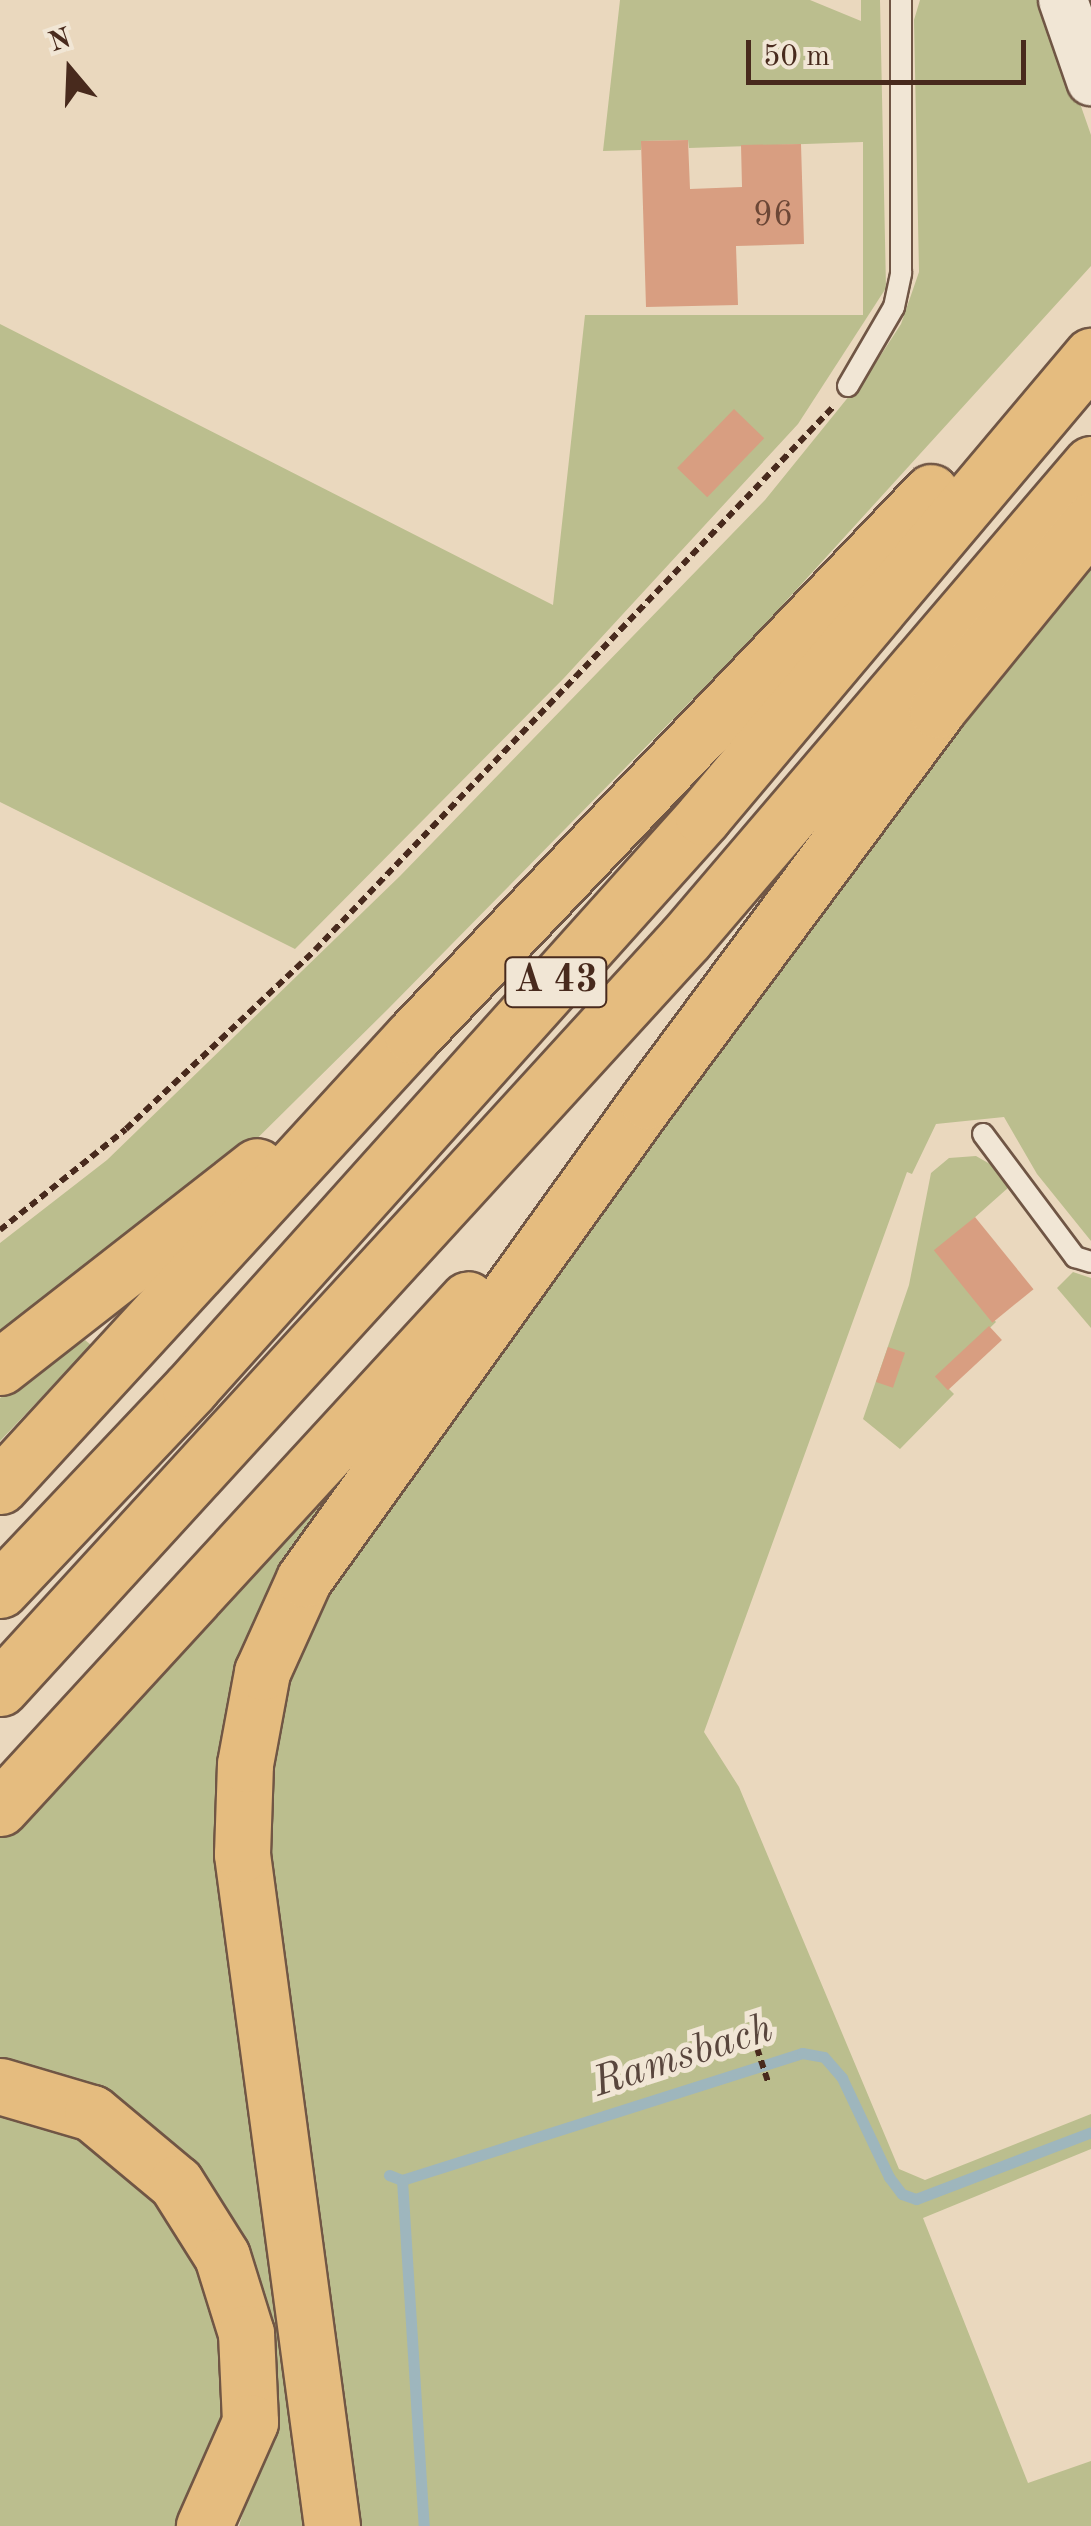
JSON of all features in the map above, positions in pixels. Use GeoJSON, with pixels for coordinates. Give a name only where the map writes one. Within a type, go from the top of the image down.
{"type":"FeatureCollection","features":[{"type":"Feature","properties":{"kind":"highway"},"geometry":{"type":"LineString","coordinates":[[0,1486],[413,1036],[1086,334]]}},
{"type":"Feature","properties":{"kind":"highway","name":"A 43"},"geometry":{"type":"LineString","coordinates":[[0,1590],[614,918],[1086,334]]}},
{"type":"Feature","properties":{"kind":"highway","name":"A 43"},"geometry":{"type":"LineString","coordinates":[[0,1688],[685,939],[1091,464]]}},
{"type":"Feature","properties":{"kind":"highway"},"geometry":{"type":"LineString","coordinates":[[332,2526],[242,1854],[245,1764],[262,1672],[304,1579],[648,1101],[937,710],[1091,521]]}},
{"type":"Feature","properties":{"kind":"highway"},"geometry":{"type":"LineString","coordinates":[[0,1367],[152,1254],[413,1036]]}},
{"type":"Feature","properties":{"kind":"highway"},"geometry":{"type":"LineString","coordinates":[[0,1808],[648,1101]]}},
{"type":"Feature","properties":{"kind":"highway"},"geometry":{"type":"LineString","coordinates":[[0,2086],[92,2113],[176,2183],[222,2256],[246,2333],[250,2422],[204,2526]]}},
{"type":"Feature","properties":{"kind":"street"},"geometry":{"type":"LineString","coordinates":[[1063,0],[1091,81]]}},
{"type":"Feature","properties":{"kind":"lane"},"geometry":{"type":"LineString","coordinates":[[848,386],[894,307],[901,274],[901,0]]}},
{"type":"Feature","properties":{"kind":"lane"},"geometry":{"type":"LineString","coordinates":[[983,1134],[1075,1257],[1091,1262]]}},
{"type":"Feature","properties":{"kind":"path"},"geometry":{"type":"LineString","coordinates":[[0,1230],[126,1128],[316,950],[813,434],[848,386]]}},
{"type":"Feature","properties":{"kind":"path"},"geometry":{"type":"LineString","coordinates":[[756,2048],[769,2084]]}},
{"type":"Feature","properties":{"kind":"green space"},"geometry":{"type":"Polygon","coordinates":[[[620,0],[810,0],[861,21],[861,0],[880,0],[886,288],[798,424],[564,678],[295,949],[0,802],[0,324],[553,605],[585,315],[863,315],[863,142],[689,148],[688,140],[642,141],[641,150],[603,151],[620,0]]]}},
{"type":"Feature","properties":{"kind":"green space"},"geometry":{"type":"Polygon","coordinates":[[[920,0],[1044,0],[1091,135],[1091,266],[748,643],[388,1009],[221,1174],[0,1346],[0,1243],[107,1160],[400,876],[765,500],[875,364],[901,324],[919,272],[914,20],[920,0]]]}},
{"type":"Feature","properties":{"kind":"green space"},"geometry":{"type":"Polygon","coordinates":[[[1091,550],[1091,1241],[1037,1174],[1004,1117],[936,1124],[912,1174],[907,1172],[704,1732],[739,1787],[899,2169],[925,2180],[1091,2114],[1091,2149],[923,2218],[1028,2483],[1091,2461],[1091,2526],[357,2526],[264,1823],[277,1697],[330,1580],[562,1251],[1091,550]]]}},
{"type":"Feature","properties":{"kind":"green space"},"geometry":{"type":"Polygon","coordinates":[[[976,1156],[997,1168],[1009,1187],[936,1252],[996,1322],[938,1378],[954,1394],[900,1449],[863,1419],[909,1285],[931,1173],[949,1158],[976,1156]]]}},
{"type":"Feature","properties":{"kind":"green space"},"geometry":{"type":"Polygon","coordinates":[[[1073,1272],[1091,1278],[1091,1328],[1057,1288],[1073,1272]]]}},
{"type":"Feature","properties":{"kind":"green space"},"geometry":{"type":"Polygon","coordinates":[[[85,1340],[91,1345],[0,1441],[0,1398],[85,1340]]]}},
{"type":"Feature","properties":{"kind":"green space"},"geometry":{"type":"Polygon","coordinates":[[[345,1466],[352,1470],[250,1639],[314,2526],[239,2526],[271,2424],[232,2220],[212,2188],[158,2129],[84,2084],[0,2058],[0,1836],[345,1466]]]}},
{"type":"Feature","properties":{"kind":"green space"},"geometry":{"type":"Polygon","coordinates":[[[0,2107],[62,2126],[134,2173],[187,2239],[218,2324],[222,2416],[212,2465],[182,2526],[0,2526],[0,2107]]]}},
{"type":"Feature","properties":{"kind":"building"},"geometry":{"type":"Polygon","coordinates":[[[688,140],[690,189],[742,187],[741,145],[801,144],[804,244],[736,246],[738,305],[646,307],[641,141],[688,140]]]}},
{"type":"Feature","properties":{"kind":"building"},"geometry":{"type":"Polygon","coordinates":[[[734,409],[764,438],[707,497],[677,468],[734,409]]]}},
{"type":"Feature","properties":{"kind":"building"},"geometry":{"type":"Polygon","coordinates":[[[975,1217],[1034,1289],[992,1323],[934,1250],[975,1217]]]}},
{"type":"Feature","properties":{"kind":"building"},"geometry":{"type":"Polygon","coordinates":[[[989,1326],[1002,1340],[948,1390],[935,1376],[989,1326]]]}},
{"type":"Feature","properties":{"kind":"building"},"geometry":{"type":"Polygon","coordinates":[[[888,1347],[905,1353],[893,1388],[876,1382],[888,1347]]]}},
{"type":"Feature","properties":{"kind":"waterway","name":"Ramsbach"},"geometry":{"type":"LineString","coordinates":[[389,2175],[402,2180],[802,2053],[824,2057],[842,2078],[889,2177],[902,2194],[916,2199],[1091,2132]]}},
{"type":"Feature","properties":{"kind":"waterway"},"geometry":{"type":"LineString","coordinates":[[402,2180],[424,2526]]}}]}
